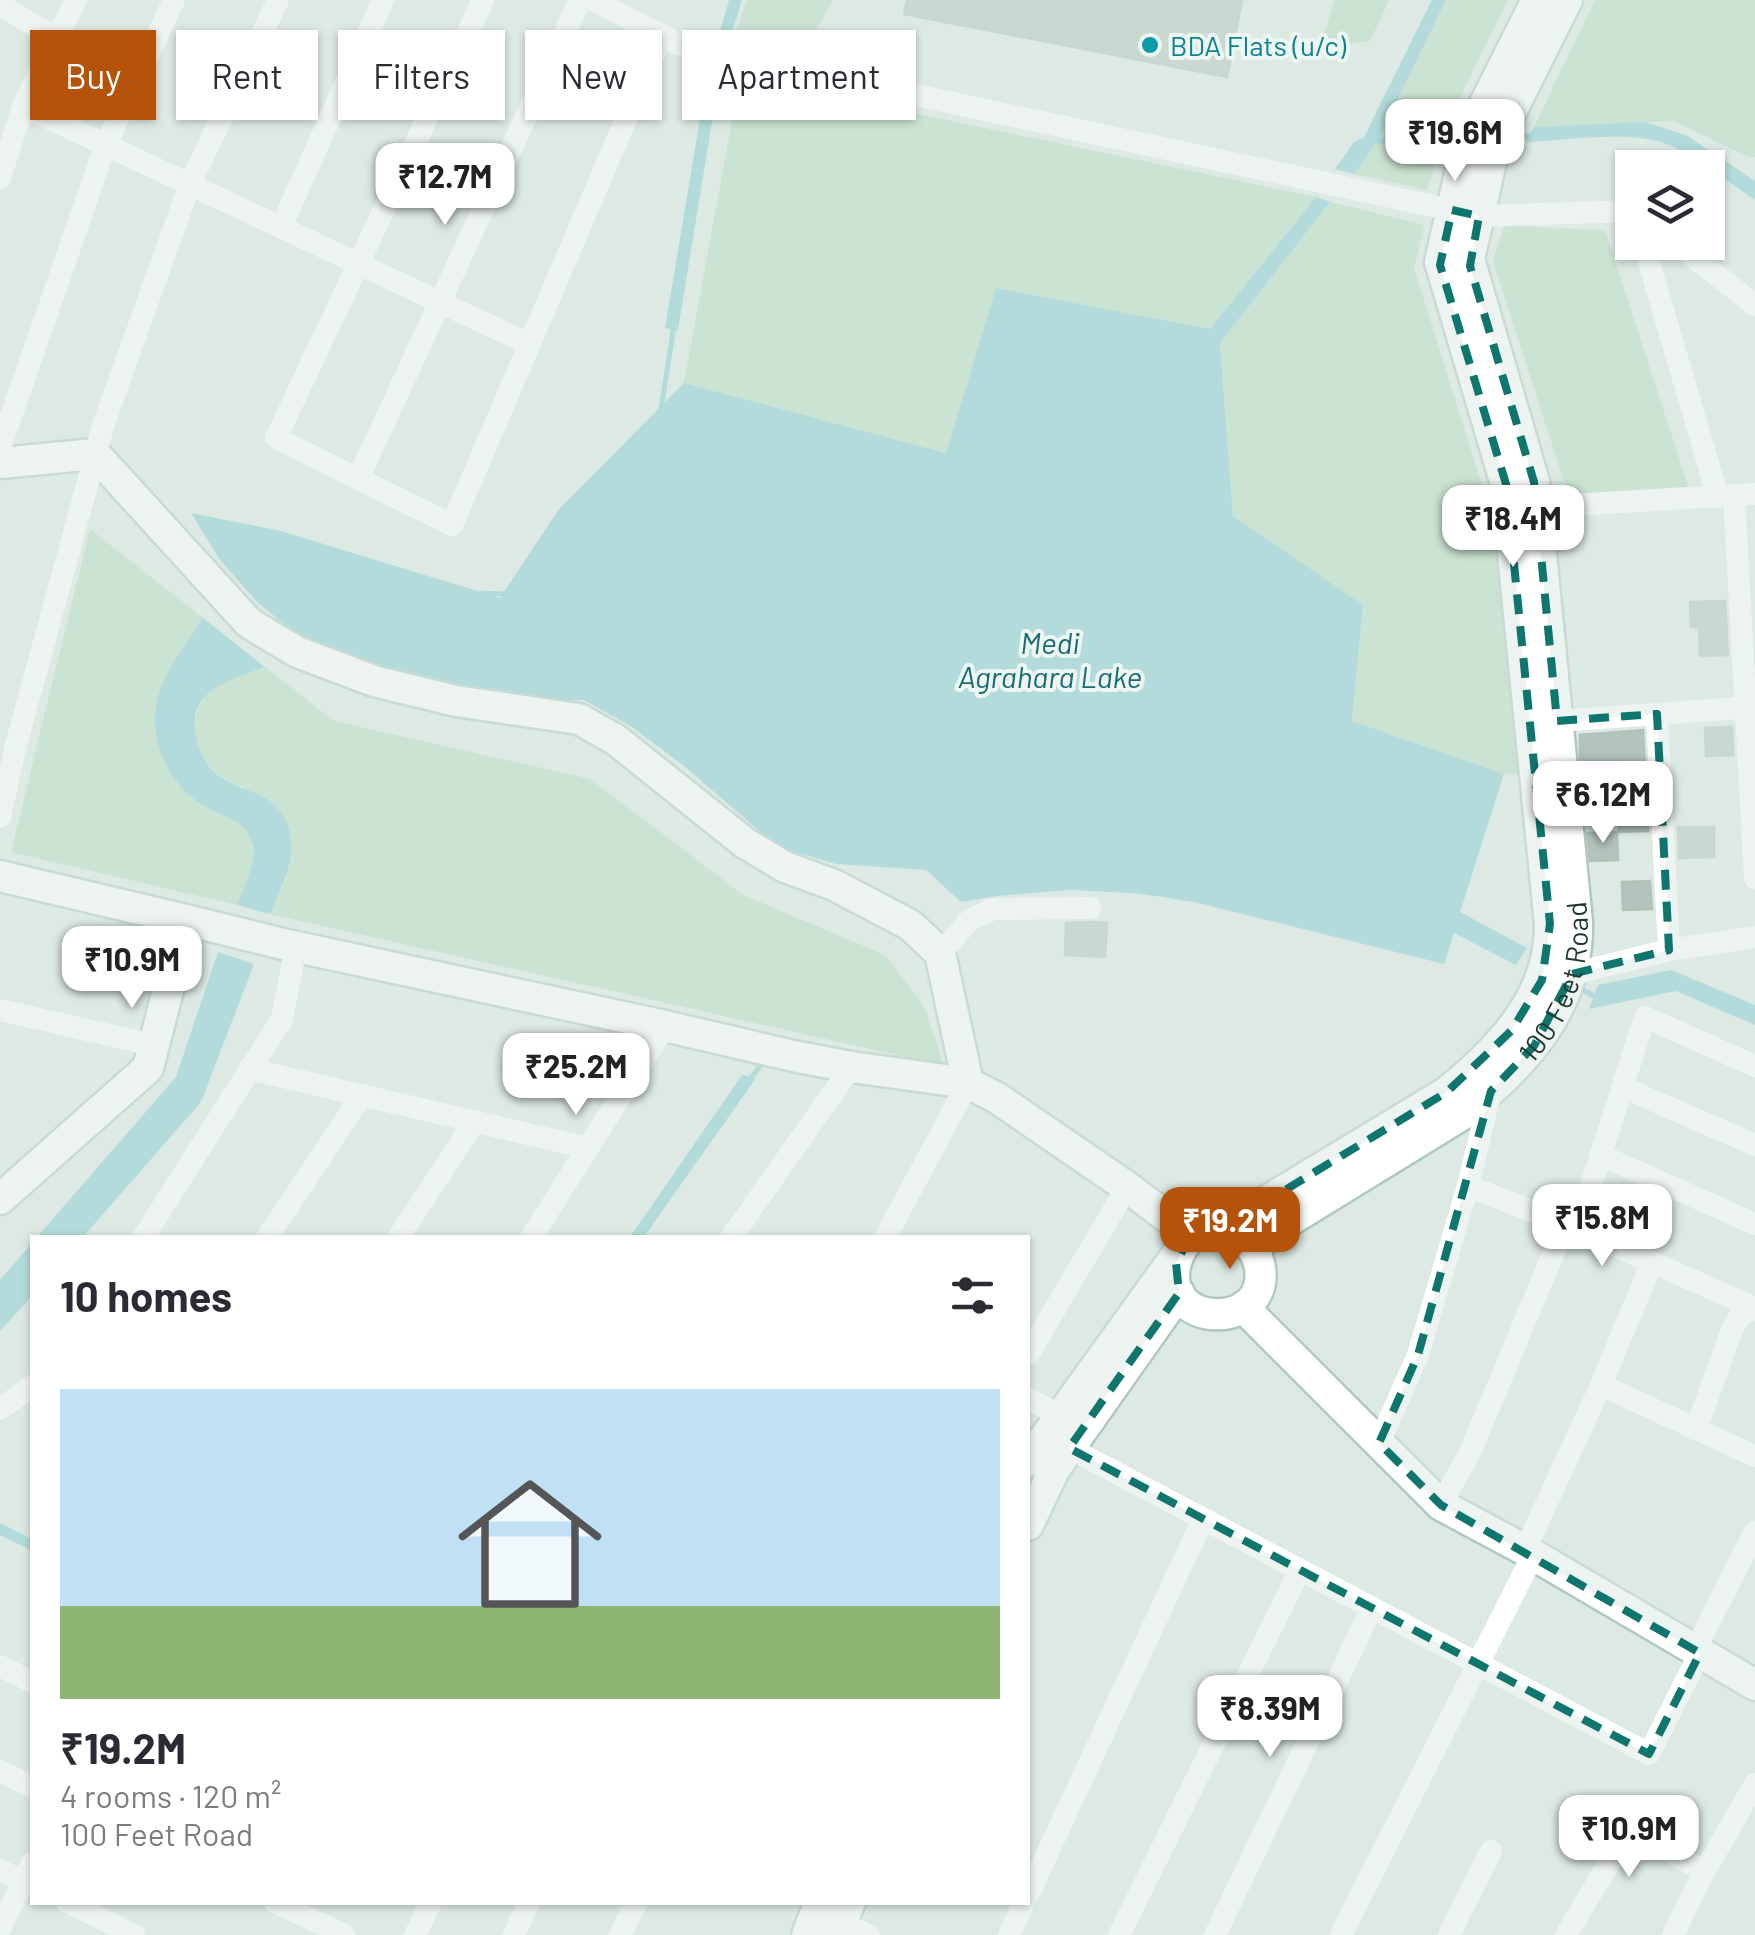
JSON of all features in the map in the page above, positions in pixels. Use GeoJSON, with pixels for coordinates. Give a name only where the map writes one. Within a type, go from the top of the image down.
{"type":"FeatureCollection","features":[{"type":"Feature","properties":{"kind":"main road","name":"100 Feet Road"},"geometry":{"type":"LineString","coordinates":[[1250,1245],[1464,1114],[1492,1091],[1534,1046],[1548,999],[1546,967],[1564,939],[1557,721],[1534,482],[1470,266],[1466,213],[1476,166],[1495,144],[1498,108],[1537,0]]}},
{"type":"Feature","properties":{"kind":"main road","name":"100 Feet Road"},"geometry":{"type":"LineString","coordinates":[[1498,108],[1568,0]]}},
{"type":"Feature","properties":{"kind":"main road","name":"100 Feet Road"},"geometry":{"type":"LineString","coordinates":[[1030,1458],[1205,1233],[1448,1092],[1572,974],[1564,939],[1506,484],[1440,268],[1440,258],[1466,213]]}},
{"type":"Feature","properties":{"kind":"main road"},"geometry":{"type":"LineString","coordinates":[[0,463],[95,454],[249,622],[298,652],[374,681],[456,702],[579,719],[616,740],[745,843],[785,867],[834,885],[910,925],[940,952],[968,1082]]}},
{"type":"Feature","properties":{"kind":"main road"},"geometry":{"type":"LineString","coordinates":[[0,876],[289,946],[851,1067],[968,1082],[998,1098],[1127,1187],[1205,1233],[1230,1232],[1250,1245],[1260,1266],[1252,1299],[1244,1307],[1223,1315],[1203,1314],[1194,1309],[1179,1293],[1174,1274],[1176,1262],[1205,1233]]}},
{"type":"Feature","properties":{"kind":"main road"},"geometry":{"type":"LineString","coordinates":[[0,1199],[148,1068],[186,920]]}},
{"type":"Feature","properties":{"kind":"main road"},"geometry":{"type":"LineString","coordinates":[[1030,1522],[1054,1470],[1179,1293]]}},
{"type":"Feature","properties":{"kind":"main road"},"geometry":{"type":"LineString","coordinates":[[1244,1307],[1441,1505],[1755,1685]]}},
{"type":"Feature","properties":{"kind":"main road"},"geometry":{"type":"LineString","coordinates":[[806,1935],[843,1920]]}},
{"type":"Feature","properties":{"kind":"street"},"geometry":{"type":"LineString","coordinates":[[61,30],[76,0]]}},
{"type":"Feature","properties":{"kind":"street"},"geometry":{"type":"LineString","coordinates":[[0,448],[106,144],[174,0]]}},
{"type":"Feature","properties":{"kind":"street"},"geometry":{"type":"LineString","coordinates":[[0,818],[8,743],[104,423],[190,184],[278,0]]}},
{"type":"Feature","properties":{"kind":"street"},"geometry":{"type":"LineString","coordinates":[[282,227],[384,0]]}},
{"type":"Feature","properties":{"kind":"street"},"geometry":{"type":"LineString","coordinates":[[483,0],[276,438],[452,525],[626,120]]}},
{"type":"Feature","properties":{"kind":"street"},"geometry":{"type":"LineString","coordinates":[[358,479],[580,0]]}},
{"type":"Feature","properties":{"kind":"street"},"geometry":{"type":"LineString","coordinates":[[593,0],[650,30]]}},
{"type":"Feature","properties":{"kind":"street"},"geometry":{"type":"LineString","coordinates":[[0,5],[41,30]]}},
{"type":"Feature","properties":{"kind":"street"},"geometry":{"type":"LineString","coordinates":[[662,36],[678,44],[1466,213],[1615,211]]}},
{"type":"Feature","properties":{"kind":"street"},"geometry":{"type":"LineString","coordinates":[[0,178],[30,92]]}},
{"type":"Feature","properties":{"kind":"street"},"geometry":{"type":"LineString","coordinates":[[23,106],[529,344]]}},
{"type":"Feature","properties":{"kind":"street"},"geometry":{"type":"LineString","coordinates":[[1650,260],[1736,495],[1750,707],[1755,878]]}},
{"type":"Feature","properties":{"kind":"street"},"geometry":{"type":"LineString","coordinates":[[1698,260],[1755,304]]}},
{"type":"Feature","properties":{"kind":"street"},"geometry":{"type":"LineString","coordinates":[[1536,507],[1736,495]]}},
{"type":"Feature","properties":{"kind":"street"},"geometry":{"type":"LineString","coordinates":[[1557,721],[1750,707]]}},
{"type":"Feature","properties":{"kind":"street"},"geometry":{"type":"LineString","coordinates":[[1656,714],[1669,950]]}},
{"type":"Feature","properties":{"kind":"street"},"geometry":{"type":"LineString","coordinates":[[940,952],[970,920],[993,909],[1090,908]]}},
{"type":"Feature","properties":{"kind":"street"},"geometry":{"type":"LineString","coordinates":[[1572,974],[1669,950],[1755,937]]}},
{"type":"Feature","properties":{"kind":"street"},"geometry":{"type":"LineString","coordinates":[[145,1235],[282,1019],[289,946]]}},
{"type":"Feature","properties":{"kind":"street"},"geometry":{"type":"LineString","coordinates":[[0,1010],[144,1044]]}},
{"type":"Feature","properties":{"kind":"street"},"geometry":{"type":"LineString","coordinates":[[1577,1229],[1645,1017],[1755,1066]]}},
{"type":"Feature","properties":{"kind":"street"},"geometry":{"type":"LineString","coordinates":[[533,1235],[666,1026]]}},
{"type":"Feature","properties":{"kind":"street"},"geometry":{"type":"LineString","coordinates":[[741,1234],[851,1067]]}},
{"type":"Feature","properties":{"kind":"street"},"geometry":{"type":"LineString","coordinates":[[249,1069],[588,1148]]}},
{"type":"Feature","properties":{"kind":"street"},"geometry":{"type":"LineString","coordinates":[[887,1235],[968,1082]]}},
{"type":"Feature","properties":{"kind":"street"},"geometry":{"type":"LineString","coordinates":[[1622,1086],[1755,1145]]}},
{"type":"Feature","properties":{"kind":"street"},"geometry":{"type":"LineString","coordinates":[[1378,1443],[1418,1355],[1492,1091]]}},
{"type":"Feature","properties":{"kind":"street"},"geometry":{"type":"LineString","coordinates":[[269,1235],[362,1095]]}},
{"type":"Feature","properties":{"kind":"street"},"geometry":{"type":"LineString","coordinates":[[400,1235],[475,1121]]}},
{"type":"Feature","properties":{"kind":"street"},"geometry":{"type":"LineString","coordinates":[[1600,1155],[1755,1224]]}},
{"type":"Feature","properties":{"kind":"street"},"geometry":{"type":"LineString","coordinates":[[1468,1186],[1577,1229],[1755,1308]]}},
{"type":"Feature","properties":{"kind":"street"},"geometry":{"type":"LineString","coordinates":[[1030,1352],[1127,1187]]}},
{"type":"Feature","properties":{"kind":"street"},"geometry":{"type":"LineString","coordinates":[[1441,1505],[1471,1450],[1556,1248]]}},
{"type":"Feature","properties":{"kind":"street"},"geometry":{"type":"LineString","coordinates":[[1341,1935],[1478,1664],[1648,1272]]}},
{"type":"Feature","properties":{"kind":"street"},"geometry":{"type":"LineString","coordinates":[[1696,1430],[1731,1332],[1739,1318],[1755,1308]]}},
{"type":"Feature","properties":{"kind":"street"},"geometry":{"type":"LineString","coordinates":[[1601,1385],[1755,1456]]}},
{"type":"Feature","properties":{"kind":"street"},"geometry":{"type":"LineString","coordinates":[[1030,1401],[1060,1415]]}},
{"type":"Feature","properties":{"kind":"street"},"geometry":{"type":"LineString","coordinates":[[1069,1448],[1649,1754],[1755,1532]]}},
{"type":"Feature","properties":{"kind":"street"},"geometry":{"type":"LineString","coordinates":[[1030,1891],[1203,1519]]}},
{"type":"Feature","properties":{"kind":"street"},"geometry":{"type":"LineString","coordinates":[[1119,1935],[1300,1570]]}},
{"type":"Feature","properties":{"kind":"street"},"geometry":{"type":"LineString","coordinates":[[1215,1935],[1372,1608]]}},
{"type":"Feature","properties":{"kind":"street"},"geometry":{"type":"LineString","coordinates":[[0,1666],[30,1681]]}},
{"type":"Feature","properties":{"kind":"street"},"geometry":{"type":"LineString","coordinates":[[0,1772],[30,1786]]}},
{"type":"Feature","properties":{"kind":"street"},"geometry":{"type":"LineString","coordinates":[[1673,1935],[1755,1784]]}},
{"type":"Feature","properties":{"kind":"street"},"geometry":{"type":"LineString","coordinates":[[1566,1935],[1626,1835],[1638,1833],[1704,1872]]}},
{"type":"Feature","properties":{"kind":"street"},"geometry":{"type":"LineString","coordinates":[[1449,1935],[1491,1851]]}},
{"type":"Feature","properties":{"kind":"street"},"geometry":{"type":"LineString","coordinates":[[0,1870],[29,1877],[0,1928]]}},
{"type":"Feature","properties":{"kind":"street"},"geometry":{"type":"LineString","coordinates":[[73,1905],[134,1935]]}},
{"type":"Feature","properties":{"kind":"street"},"geometry":{"type":"LineString","coordinates":[[282,1905],[344,1935]]}},
{"type":"Feature","properties":{"kind":"street"},"geometry":{"type":"LineString","coordinates":[[415,1935],[430,1905]]}},
{"type":"Feature","properties":{"kind":"street"},"geometry":{"type":"LineString","coordinates":[[514,1935],[528,1905]]}},
{"type":"Feature","properties":{"kind":"street"},"geometry":{"type":"LineString","coordinates":[[620,1935],[635,1905]]}},
{"type":"Feature","properties":{"kind":"street"},"geometry":{"type":"LineString","coordinates":[[1009,1935],[1023,1905]]}},
{"type":"Feature","properties":{"kind":"highlighted area"},"geometry":{"type":"Polygon","coordinates":[[[1452,210],[1479,216],[1470,266],[1534,482],[1557,721],[1657,714],[1669,950],[1572,974],[1534,1046],[1491,1091],[1418,1355],[1379,1443],[1441,1505],[1700,1653],[1649,1754],[1069,1448],[1179,1293],[1176,1263],[1191,1235],[1219,1230],[1447,1092],[1512,1030],[1542,980],[1550,924],[1506,484],[1440,265],[1452,210]]]}},
{"type":"Feature","properties":{"kind":"green space"},"geometry":{"type":"Polygon","coordinates":[[[747,0],[833,0],[816,30],[737,30],[747,0]]]}},
{"type":"Feature","properties":{"kind":"green space"},"geometry":{"type":"Polygon","coordinates":[[[1335,0],[1389,0],[1370,41],[1319,49],[1335,0]]]}},
{"type":"Feature","properties":{"kind":"green space"},"geometry":{"type":"Polygon","coordinates":[[[1446,0],[1508,0],[1451,116],[1427,190],[1354,174],[1377,142],[1446,0]]]}},
{"type":"Feature","properties":{"kind":"green space"},"geometry":{"type":"Polygon","coordinates":[[[1595,0],[1755,0],[1755,157],[1674,121],[1534,127],[1595,0]]]}},
{"type":"Feature","properties":{"kind":"green space"},"geometry":{"type":"Polygon","coordinates":[[[916,114],[1316,197],[1210,329],[996,288],[946,453],[684,383],[732,120],[916,120],[916,114]]]}},
{"type":"Feature","properties":{"kind":"green space"},"geometry":{"type":"Polygon","coordinates":[[[1330,202],[1424,225],[1414,268],[1488,505],[1525,773],[1504,774],[1352,721],[1363,605],[1233,517],[1220,343],[1330,202]]]}},
{"type":"Feature","properties":{"kind":"green space"},"geometry":{"type":"Polygon","coordinates":[[[1504,226],[1605,230],[1689,489],[1568,494],[1493,261],[1504,226]]]}},
{"type":"Feature","properties":{"kind":"green space"},"geometry":{"type":"Polygon","coordinates":[[[90,529],[203,618],[166,676],[159,694],[156,733],[160,751],[178,784],[208,808],[241,826],[250,838],[253,860],[237,905],[11,852],[90,529]]]}},
{"type":"Feature","properties":{"kind":"green space"},"geometry":{"type":"Polygon","coordinates":[[[265,667],[334,721],[590,779],[743,895],[885,955],[924,1007],[943,1063],[270,914],[287,876],[244,787],[230,782],[207,762],[200,750],[195,721],[199,707],[213,689],[265,667]]]}},
{"type":"Feature","properties":{"kind":"water"},"geometry":{"type":"Polygon","coordinates":[[[729,0],[742,0],[732,30],[720,30],[729,0]]]}},
{"type":"Feature","properties":{"kind":"water"},"geometry":{"type":"Polygon","coordinates":[[[1432,0],[1446,0],[1377,142],[1354,174],[1335,169],[1354,142],[1364,137],[1432,0]]]}},
{"type":"Feature","properties":{"kind":"water"},"geometry":{"type":"Polygon","coordinates":[[[700,120],[712,120],[678,330],[665,328],[700,120]]]}},
{"type":"Feature","properties":{"kind":"water"},"geometry":{"type":"Polygon","coordinates":[[[1645,122],[1686,135],[1708,150],[1680,150],[1647,139],[1614,137],[1526,142],[1534,127],[1645,122]]]}},
{"type":"Feature","properties":{"kind":"water"},"geometry":{"type":"Polygon","coordinates":[[[1725,161],[1755,181],[1755,200],[1725,179],[1725,161]]]}},
{"type":"Feature","properties":{"kind":"water","name":"Medi Agrahara Lake"},"geometry":{"type":"Polygon","coordinates":[[[1316,197],[1330,202],[1220,343],[1233,516],[1363,605],[1352,721],[1504,774],[1460,912],[1527,948],[1516,965],[1454,933],[1444,964],[1194,902],[1132,893],[1070,890],[961,902],[926,870],[836,864],[778,847],[684,766],[632,727],[584,700],[481,696],[343,661],[297,635],[256,601],[220,560],[191,513],[281,531],[500,598],[559,509],[684,383],[946,453],[996,288],[1210,329],[1316,197]]]}},
{"type":"Feature","properties":{"kind":"water"},"geometry":{"type":"Polygon","coordinates":[[[203,618],[265,667],[213,690],[197,710],[195,724],[201,752],[213,771],[265,798],[285,819],[291,855],[270,914],[237,905],[253,860],[253,846],[246,831],[181,787],[157,742],[156,707],[163,681],[203,618]]]}},
{"type":"Feature","properties":{"kind":"water"},"geometry":{"type":"Polygon","coordinates":[[[218,952],[254,964],[201,1102],[85,1235],[39,1235],[176,1077],[218,952]]]}},
{"type":"Feature","properties":{"kind":"water"},"geometry":{"type":"Polygon","coordinates":[[[1671,970],[1755,1005],[1755,1025],[1676,991],[1589,1009],[1598,985],[1671,970]]]}},
{"type":"Feature","properties":{"kind":"water"},"geometry":{"type":"Polygon","coordinates":[[[742,1075],[756,1078],[645,1235],[631,1235],[742,1075]]]}},
{"type":"Feature","properties":{"kind":"water"},"geometry":{"type":"Polygon","coordinates":[[[30,1245],[30,1298],[0,1331],[0,1280],[30,1245]]]}},
{"type":"Feature","properties":{"kind":"water"},"geometry":{"type":"Polygon","coordinates":[[[0,1523],[30,1538],[30,1550],[0,1535],[0,1523]]]}},
{"type":"Feature","properties":{"kind":"building","name":"BDA Flats (u/c)"},"geometry":{"type":"Polygon","coordinates":[[[907,0],[1242,0],[1227,77],[904,14],[907,0]]]}},
{"type":"Feature","properties":{"kind":"building"},"geometry":{"type":"Polygon","coordinates":[[[1725,601],[1728,655],[1700,656],[1699,627],[1691,627],[1690,602],[1725,601]]]}},
{"type":"Feature","properties":{"kind":"building"},"geometry":{"type":"Polygon","coordinates":[[[1732,727],[1733,755],[1706,756],[1705,728],[1732,727]]]}},
{"type":"Feature","properties":{"kind":"building"},"geometry":{"type":"Polygon","coordinates":[[[1643,730],[1648,831],[1619,832],[1617,760],[1580,760],[1580,735],[1643,730]]]}},
{"type":"Feature","properties":{"kind":"building"},"geometry":{"type":"Polygon","coordinates":[[[1678,827],[1714,827],[1714,857],[1679,858],[1678,827]]]}},
{"type":"Feature","properties":{"kind":"building"},"geometry":{"type":"Polygon","coordinates":[[[1617,832],[1618,860],[1590,861],[1587,833],[1617,832]]]}},
{"type":"Feature","properties":{"kind":"building"},"geometry":{"type":"Polygon","coordinates":[[[1650,881],[1652,909],[1623,910],[1622,882],[1650,881]]]}},
{"type":"Feature","properties":{"kind":"building"},"geometry":{"type":"Polygon","coordinates":[[[1066,923],[1107,923],[1105,957],[1065,955],[1066,923]]]}},
{"type":"Feature","properties":{"kind":"waterway"},"geometry":{"type":"LineString","coordinates":[[1510,137],[1534,136]]}},
{"type":"Feature","properties":{"kind":"waterway"},"geometry":{"type":"LineString","coordinates":[[1375,141],[1459,139]]}},
{"type":"Feature","properties":{"kind":"waterway"},"geometry":{"type":"LineString","coordinates":[[661,409],[674,326]]}},
{"type":"Feature","properties":{"kind":"waterway"},"geometry":{"type":"LineString","coordinates":[[479,593],[508,594]]}},
{"type":"Feature","properties":{"kind":"waterway"},"geometry":{"type":"LineString","coordinates":[[1576,986],[1598,995]]}},
{"type":"Feature","properties":{"kind":"waterway"},"geometry":{"type":"LineString","coordinates":[[749,1081],[763,1062]]}},
{"type":"Feature","properties":{"kind":"place","name":"BDA Flats (u/c)"},"geometry":{"type":"Point","coordinates":[1150,45]}}]}
